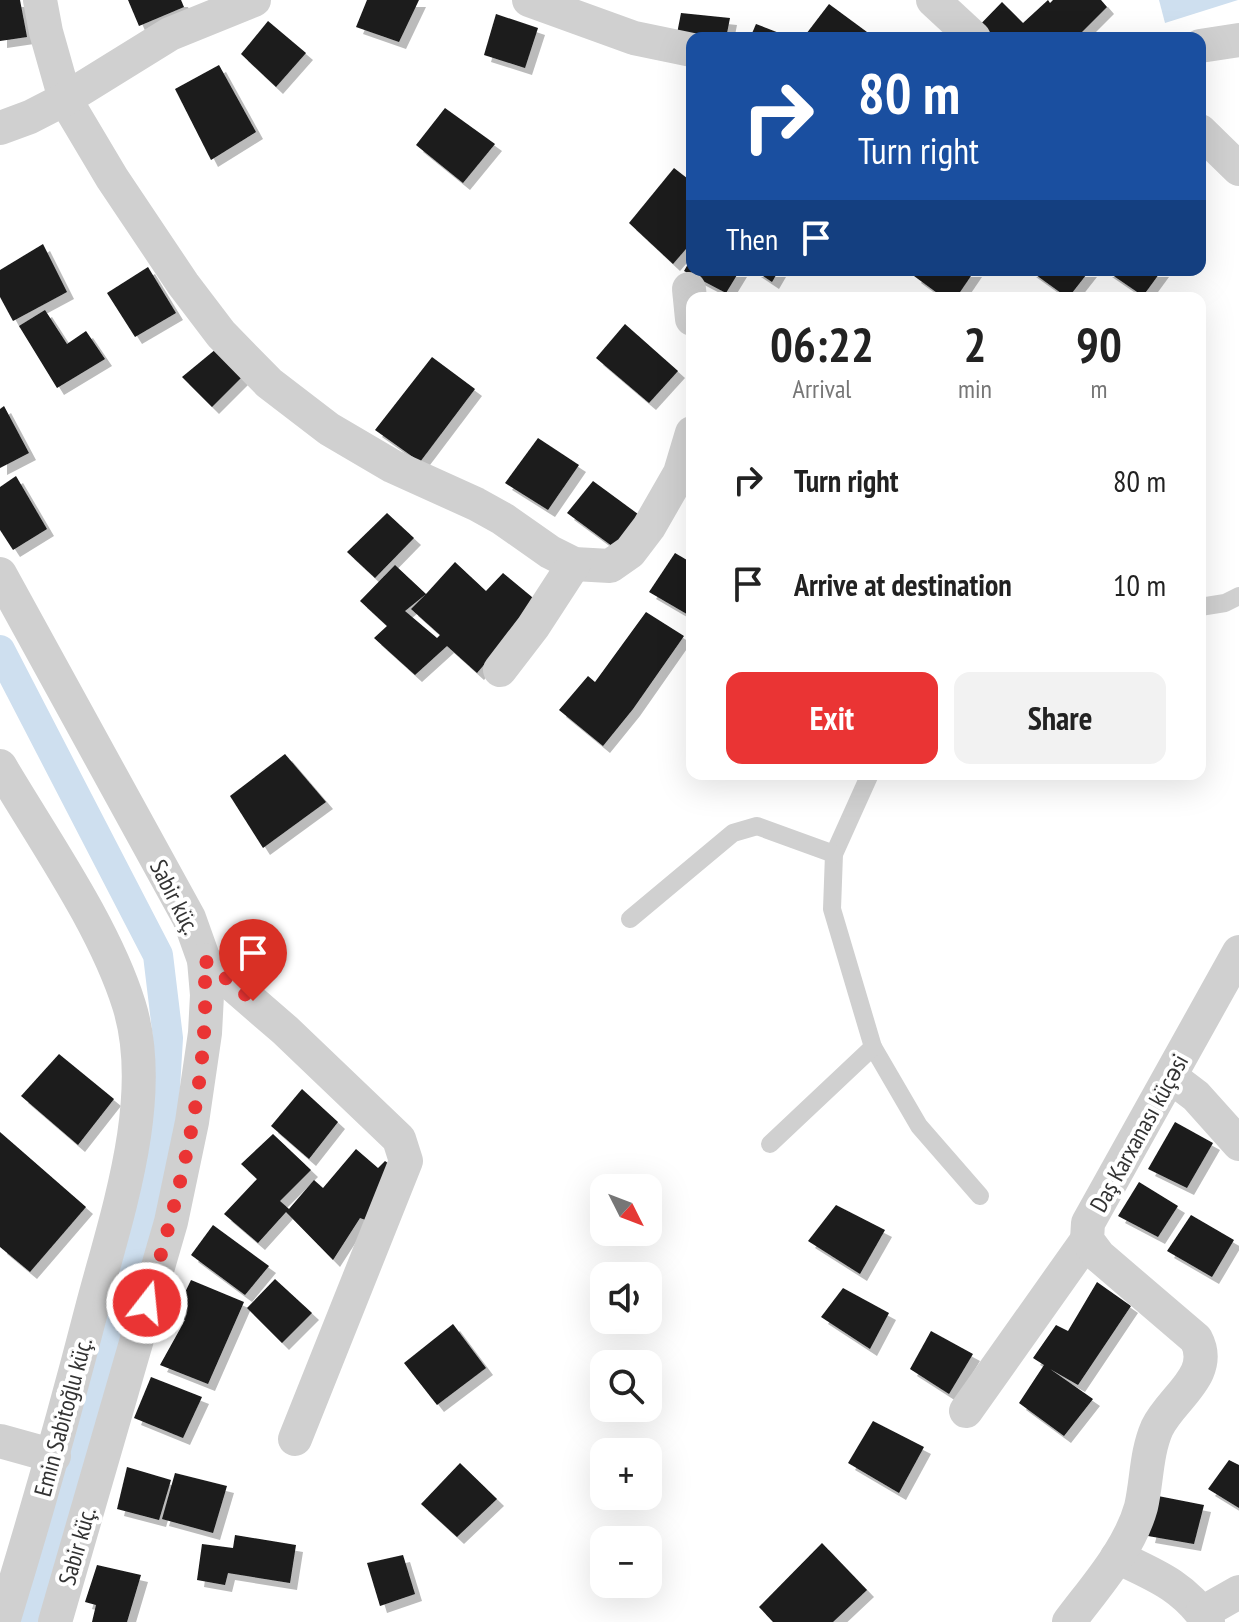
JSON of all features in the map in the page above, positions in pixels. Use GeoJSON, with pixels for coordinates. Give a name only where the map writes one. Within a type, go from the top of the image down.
{"type":"FeatureCollection","features":[{"type":"Feature","properties":{"kind":"street"},"geometry":{"type":"LineString","coordinates":[[40,0],[65,99],[112,178],[183,284],[221,334],[269,383],[329,429],[392,466],[476,504],[574,564],[610,566],[630,552],[649,527],[680,473],[686,453]]}},
{"type":"Feature","properties":{"kind":"street"},"geometry":{"type":"LineString","coordinates":[[0,128],[65,99],[170,34],[254,0]]}},
{"type":"Feature","properties":{"kind":"street"},"geometry":{"type":"LineString","coordinates":[[529,0],[634,38],[686,49]]}},
{"type":"Feature","properties":{"kind":"street"},"geometry":{"type":"LineString","coordinates":[[933,0],[968,32]]}},
{"type":"Feature","properties":{"kind":"street"},"geometry":{"type":"LineString","coordinates":[[1206,45],[1239,40]]}},
{"type":"Feature","properties":{"kind":"street"},"geometry":{"type":"LineString","coordinates":[[1206,137],[1239,169]]}},
{"type":"Feature","properties":{"kind":"street"},"geometry":{"type":"LineString","coordinates":[[500,670],[533,627],[574,564]]}},
{"type":"Feature","properties":{"kind":"street","name":"Sabir küç."},"geometry":{"type":"LineString","coordinates":[[0,574],[189,918],[204,960],[205,1033],[192,1122],[171,1222],[55,1622]]}},
{"type":"Feature","properties":{"kind":"street","name":"Emin Sabitoğlu küç."},"geometry":{"type":"LineString","coordinates":[[0,766],[100,936],[130,1006],[137,1052],[137,1099],[131,1159],[54,1456],[3,1622]]}},
{"type":"Feature","properties":{"kind":"street","name":"Daş Karxanası küçəsi"},"geometry":{"type":"LineString","coordinates":[[1069,1622],[1117,1557],[1140,1509],[1150,1447],[1159,1425],[1200,1370],[1203,1352],[1196,1339],[1099,1256],[1087,1240],[1088,1223],[1239,952]]}},
{"type":"Feature","properties":{"kind":"street"},"geometry":{"type":"LineString","coordinates":[[204,960],[285,1030],[399,1139],[406,1161],[295,1439]]}},
{"type":"Feature","properties":{"kind":"street"},"geometry":{"type":"LineString","coordinates":[[1171,1077],[1196,1096],[1239,1144]]}},
{"type":"Feature","properties":{"kind":"street"},"geometry":{"type":"LineString","coordinates":[[966,1411],[1087,1240]]}},
{"type":"Feature","properties":{"kind":"street"},"geometry":{"type":"LineString","coordinates":[[0,1441],[54,1456]]}},
{"type":"Feature","properties":{"kind":"street"},"geometry":{"type":"LineString","coordinates":[[1117,1557],[1167,1581],[1189,1596],[1205,1618],[1239,1592]]}},
{"type":"Feature","properties":{"kind":"lane"},"geometry":{"type":"LineString","coordinates":[[1206,606],[1225,603],[1239,596]]}},
{"type":"Feature","properties":{"kind":"lane"},"geometry":{"type":"LineString","coordinates":[[867,780],[834,854],[832,909],[873,1047],[919,1126],[980,1196]]}},
{"type":"Feature","properties":{"kind":"lane"},"geometry":{"type":"LineString","coordinates":[[630,919],[733,833],[757,826],[834,854]]}},
{"type":"Feature","properties":{"kind":"lane"},"geometry":{"type":"LineString","coordinates":[[770,1144],[873,1047]]}},
{"type":"Feature","properties":{"kind":"water"},"geometry":{"type":"Polygon","coordinates":[[[1159,0],[1238,0],[1165,23],[1159,0]]]}},
{"type":"Feature","properties":{"kind":"building"},"geometry":{"type":"Polygon","coordinates":[[[0,0],[20,0],[27,37],[0,41],[0,0]]]}},
{"type":"Feature","properties":{"kind":"building"},"geometry":{"type":"Polygon","coordinates":[[[128,0],[181,0],[184,7],[139,26],[128,0]]]}},
{"type":"Feature","properties":{"kind":"building"},"geometry":{"type":"Polygon","coordinates":[[[367,0],[419,0],[399,42],[356,27],[367,0]]]}},
{"type":"Feature","properties":{"kind":"building"},"geometry":{"type":"Polygon","coordinates":[[[1048,0],[1050,3],[1053,0],[1101,0],[1107,7],[1082,32],[973,32],[1002,2],[1023,23],[1048,0]]]}},
{"type":"Feature","properties":{"kind":"building"},"geometry":{"type":"Polygon","coordinates":[[[829,4],[867,32],[808,32],[829,4]]]}},
{"type":"Feature","properties":{"kind":"building"},"geometry":{"type":"Polygon","coordinates":[[[681,13],[730,18],[727,32],[686,32],[686,40],[675,44],[681,13]]]}},
{"type":"Feature","properties":{"kind":"building"},"geometry":{"type":"Polygon","coordinates":[[[496,14],[538,28],[525,68],[484,55],[496,14]]]}},
{"type":"Feature","properties":{"kind":"building"},"geometry":{"type":"Polygon","coordinates":[[[268,21],[306,53],[276,87],[241,54],[268,21]]]}},
{"type":"Feature","properties":{"kind":"building"},"geometry":{"type":"Polygon","coordinates":[[[756,24],[777,32],[753,32],[756,24]]]}},
{"type":"Feature","properties":{"kind":"building"},"geometry":{"type":"Polygon","coordinates":[[[219,65],[256,132],[211,160],[175,89],[219,65]]]}},
{"type":"Feature","properties":{"kind":"building"},"geometry":{"type":"Polygon","coordinates":[[[445,108],[495,144],[463,183],[416,145],[445,108]]]}},
{"type":"Feature","properties":{"kind":"building"},"geometry":{"type":"Polygon","coordinates":[[[674,168],[686,177],[686,249],[673,264],[629,223],[674,168]]]}},
{"type":"Feature","properties":{"kind":"building"},"geometry":{"type":"Polygon","coordinates":[[[43,244],[67,292],[13,321],[0,297],[0,270],[43,244]]]}},
{"type":"Feature","properties":{"kind":"building"},"geometry":{"type":"Polygon","coordinates":[[[148,267],[176,313],[135,337],[107,293],[148,267]]]}},
{"type":"Feature","properties":{"kind":"building"},"geometry":{"type":"Polygon","coordinates":[[[694,276],[736,276],[724,292],[694,276]]]}},
{"type":"Feature","properties":{"kind":"building"},"geometry":{"type":"Polygon","coordinates":[[[914,276],[971,276],[960,292],[936,292],[914,276]]]}},
{"type":"Feature","properties":{"kind":"building"},"geometry":{"type":"Polygon","coordinates":[[[1037,276],[1085,276],[1073,292],[1060,292],[1037,276]]]}},
{"type":"Feature","properties":{"kind":"building"},"geometry":{"type":"Polygon","coordinates":[[[1114,276],[1158,276],[1146,292],[1137,292],[1114,276]]]}},
{"type":"Feature","properties":{"kind":"building"},"geometry":{"type":"Polygon","coordinates":[[[45,310],[67,344],[86,331],[105,359],[57,388],[19,326],[45,310]]]}},
{"type":"Feature","properties":{"kind":"building"},"geometry":{"type":"Polygon","coordinates":[[[625,324],[678,371],[649,403],[596,358],[625,324]]]}},
{"type":"Feature","properties":{"kind":"building"},"geometry":{"type":"Polygon","coordinates":[[[216,349],[241,378],[212,407],[182,377],[216,349]]]}},
{"type":"Feature","properties":{"kind":"building"},"geometry":{"type":"Polygon","coordinates":[[[432,357],[475,389],[420,462],[375,430],[432,357]]]}},
{"type":"Feature","properties":{"kind":"building"},"geometry":{"type":"Polygon","coordinates":[[[4,406],[29,453],[0,468],[0,409],[4,406]]]}},
{"type":"Feature","properties":{"kind":"building"},"geometry":{"type":"Polygon","coordinates":[[[538,438],[579,465],[548,510],[505,483],[538,438]]]}},
{"type":"Feature","properties":{"kind":"building"},"geometry":{"type":"Polygon","coordinates":[[[16,476],[47,529],[13,550],[0,530],[0,487],[16,476]]]}},
{"type":"Feature","properties":{"kind":"building"},"geometry":{"type":"Polygon","coordinates":[[[593,481],[642,517],[616,549],[567,513],[593,481]]]}},
{"type":"Feature","properties":{"kind":"building"},"geometry":{"type":"Polygon","coordinates":[[[387,513],[414,538],[375,578],[347,552],[387,513]]]}},
{"type":"Feature","properties":{"kind":"building"},"geometry":{"type":"Polygon","coordinates":[[[675,553],[686,559],[686,614],[649,592],[675,553]]]}},
{"type":"Feature","properties":{"kind":"building"},"geometry":{"type":"Polygon","coordinates":[[[455,562],[486,591],[503,573],[538,602],[477,673],[447,646],[415,675],[374,638],[387,626],[360,601],[395,565],[426,594],[455,562]],[[426,594],[405,611],[437,638],[440,635],[411,609],[426,594]]]}},
{"type":"Feature","properties":{"kind":"building"},"geometry":{"type":"Polygon","coordinates":[[[646,612],[684,636],[603,746],[559,710],[588,676],[595,682],[646,612]]]}},
{"type":"Feature","properties":{"kind":"building"},"geometry":{"type":"Polygon","coordinates":[[[285,754],[326,802],[263,848],[230,796],[285,754]]]}},
{"type":"Feature","properties":{"kind":"building"},"geometry":{"type":"Polygon","coordinates":[[[59,1054],[114,1099],[78,1145],[21,1096],[59,1054]]]}},
{"type":"Feature","properties":{"kind":"building"},"geometry":{"type":"Polygon","coordinates":[[[302,1089],[338,1122],[309,1159],[271,1126],[302,1089]]]}},
{"type":"Feature","properties":{"kind":"building"},"geometry":{"type":"Polygon","coordinates":[[[1175,1122],[1213,1143],[1187,1188],[1148,1169],[1175,1122]]]}},
{"type":"Feature","properties":{"kind":"building"},"geometry":{"type":"Polygon","coordinates":[[[0,1132],[86,1207],[30,1272],[0,1247],[0,1132]]]}},
{"type":"Feature","properties":{"kind":"building"},"geometry":{"type":"Polygon","coordinates":[[[273,1134],[311,1170],[280,1201],[289,1209],[314,1180],[323,1188],[356,1149],[378,1168],[385,1161],[396,1169],[374,1223],[360,1218],[333,1260],[286,1212],[258,1243],[224,1214],[257,1179],[241,1164],[273,1134]]]}},
{"type":"Feature","properties":{"kind":"building"},"geometry":{"type":"Polygon","coordinates":[[[1139,1182],[1178,1206],[1158,1237],[1118,1216],[1139,1182]]]}},
{"type":"Feature","properties":{"kind":"building"},"geometry":{"type":"Polygon","coordinates":[[[836,1205],[885,1230],[860,1274],[808,1241],[836,1205]]]}},
{"type":"Feature","properties":{"kind":"building"},"geometry":{"type":"Polygon","coordinates":[[[1191,1215],[1234,1240],[1212,1277],[1167,1251],[1191,1215]]]}},
{"type":"Feature","properties":{"kind":"building"},"geometry":{"type":"Polygon","coordinates":[[[213,1225],[269,1266],[245,1295],[191,1255],[213,1225]]]}},
{"type":"Feature","properties":{"kind":"building"},"geometry":{"type":"Polygon","coordinates":[[[275,1279],[312,1313],[282,1343],[247,1308],[275,1279]]]}},
{"type":"Feature","properties":{"kind":"building"},"geometry":{"type":"Polygon","coordinates":[[[191,1280],[244,1302],[208,1384],[160,1365],[185,1320],[174,1315],[191,1280]]]}},
{"type":"Feature","properties":{"kind":"building"},"geometry":{"type":"Polygon","coordinates":[[[1097,1282],[1131,1306],[1078,1385],[1050,1369],[1093,1399],[1064,1436],[1019,1403],[1044,1365],[1033,1358],[1056,1325],[1068,1331],[1097,1282]]]}},
{"type":"Feature","properties":{"kind":"building"},"geometry":{"type":"Polygon","coordinates":[[[843,1288],[889,1313],[870,1349],[821,1317],[843,1288]]]}},
{"type":"Feature","properties":{"kind":"building"},"geometry":{"type":"Polygon","coordinates":[[[453,1324],[486,1368],[437,1405],[404,1363],[453,1324]]]}},
{"type":"Feature","properties":{"kind":"building"},"geometry":{"type":"Polygon","coordinates":[[[931,1331],[973,1354],[949,1394],[910,1369],[931,1331]]]}},
{"type":"Feature","properties":{"kind":"building"},"geometry":{"type":"Polygon","coordinates":[[[151,1377],[202,1397],[183,1438],[134,1418],[151,1377]]]}},
{"type":"Feature","properties":{"kind":"building"},"geometry":{"type":"Polygon","coordinates":[[[873,1421],[924,1447],[899,1493],[848,1463],[873,1421]]]}},
{"type":"Feature","properties":{"kind":"building"},"geometry":{"type":"Polygon","coordinates":[[[1229,1460],[1239,1465],[1239,1508],[1208,1489],[1229,1460]]]}},
{"type":"Feature","properties":{"kind":"building"},"geometry":{"type":"Polygon","coordinates":[[[460,1463],[497,1499],[457,1537],[421,1504],[460,1463]]]}},
{"type":"Feature","properties":{"kind":"building"},"geometry":{"type":"Polygon","coordinates":[[[127,1467],[171,1480],[159,1520],[117,1509],[127,1467]]]}},
{"type":"Feature","properties":{"kind":"building"},"geometry":{"type":"Polygon","coordinates":[[[175,1473],[227,1486],[213,1533],[162,1519],[175,1473]]]}},
{"type":"Feature","properties":{"kind":"building"},"geometry":{"type":"Polygon","coordinates":[[[1158,1496],[1204,1505],[1194,1544],[1148,1536],[1158,1496]]]}},
{"type":"Feature","properties":{"kind":"building"},"geometry":{"type":"Polygon","coordinates":[[[235,1535],[296,1545],[290,1583],[228,1573],[225,1585],[197,1580],[202,1544],[233,1548],[235,1535]]]}},
{"type":"Feature","properties":{"kind":"building"},"geometry":{"type":"Polygon","coordinates":[[[822,1543],[867,1590],[833,1622],[773,1622],[759,1607],[822,1543]]]}},
{"type":"Feature","properties":{"kind":"building"},"geometry":{"type":"Polygon","coordinates":[[[403,1555],[415,1594],[380,1606],[367,1563],[403,1555]]]}},
{"type":"Feature","properties":{"kind":"building"},"geometry":{"type":"Polygon","coordinates":[[[97,1565],[141,1575],[127,1622],[92,1622],[96,1605],[85,1602],[97,1565]]]}},
{"type":"Feature","properties":{"kind":"waterway"},"geometry":{"type":"LineString","coordinates":[[0,650],[158,955],[168,1038],[162,1137],[138,1244],[30,1622]]}},
{"type":"Feature","properties":{"kind":"route"},"geometry":{"type":"LineString","coordinates":[[147,1303],[171,1222],[192,1122],[205,1033],[207,995],[204,960],[253,1001]]}}]}
